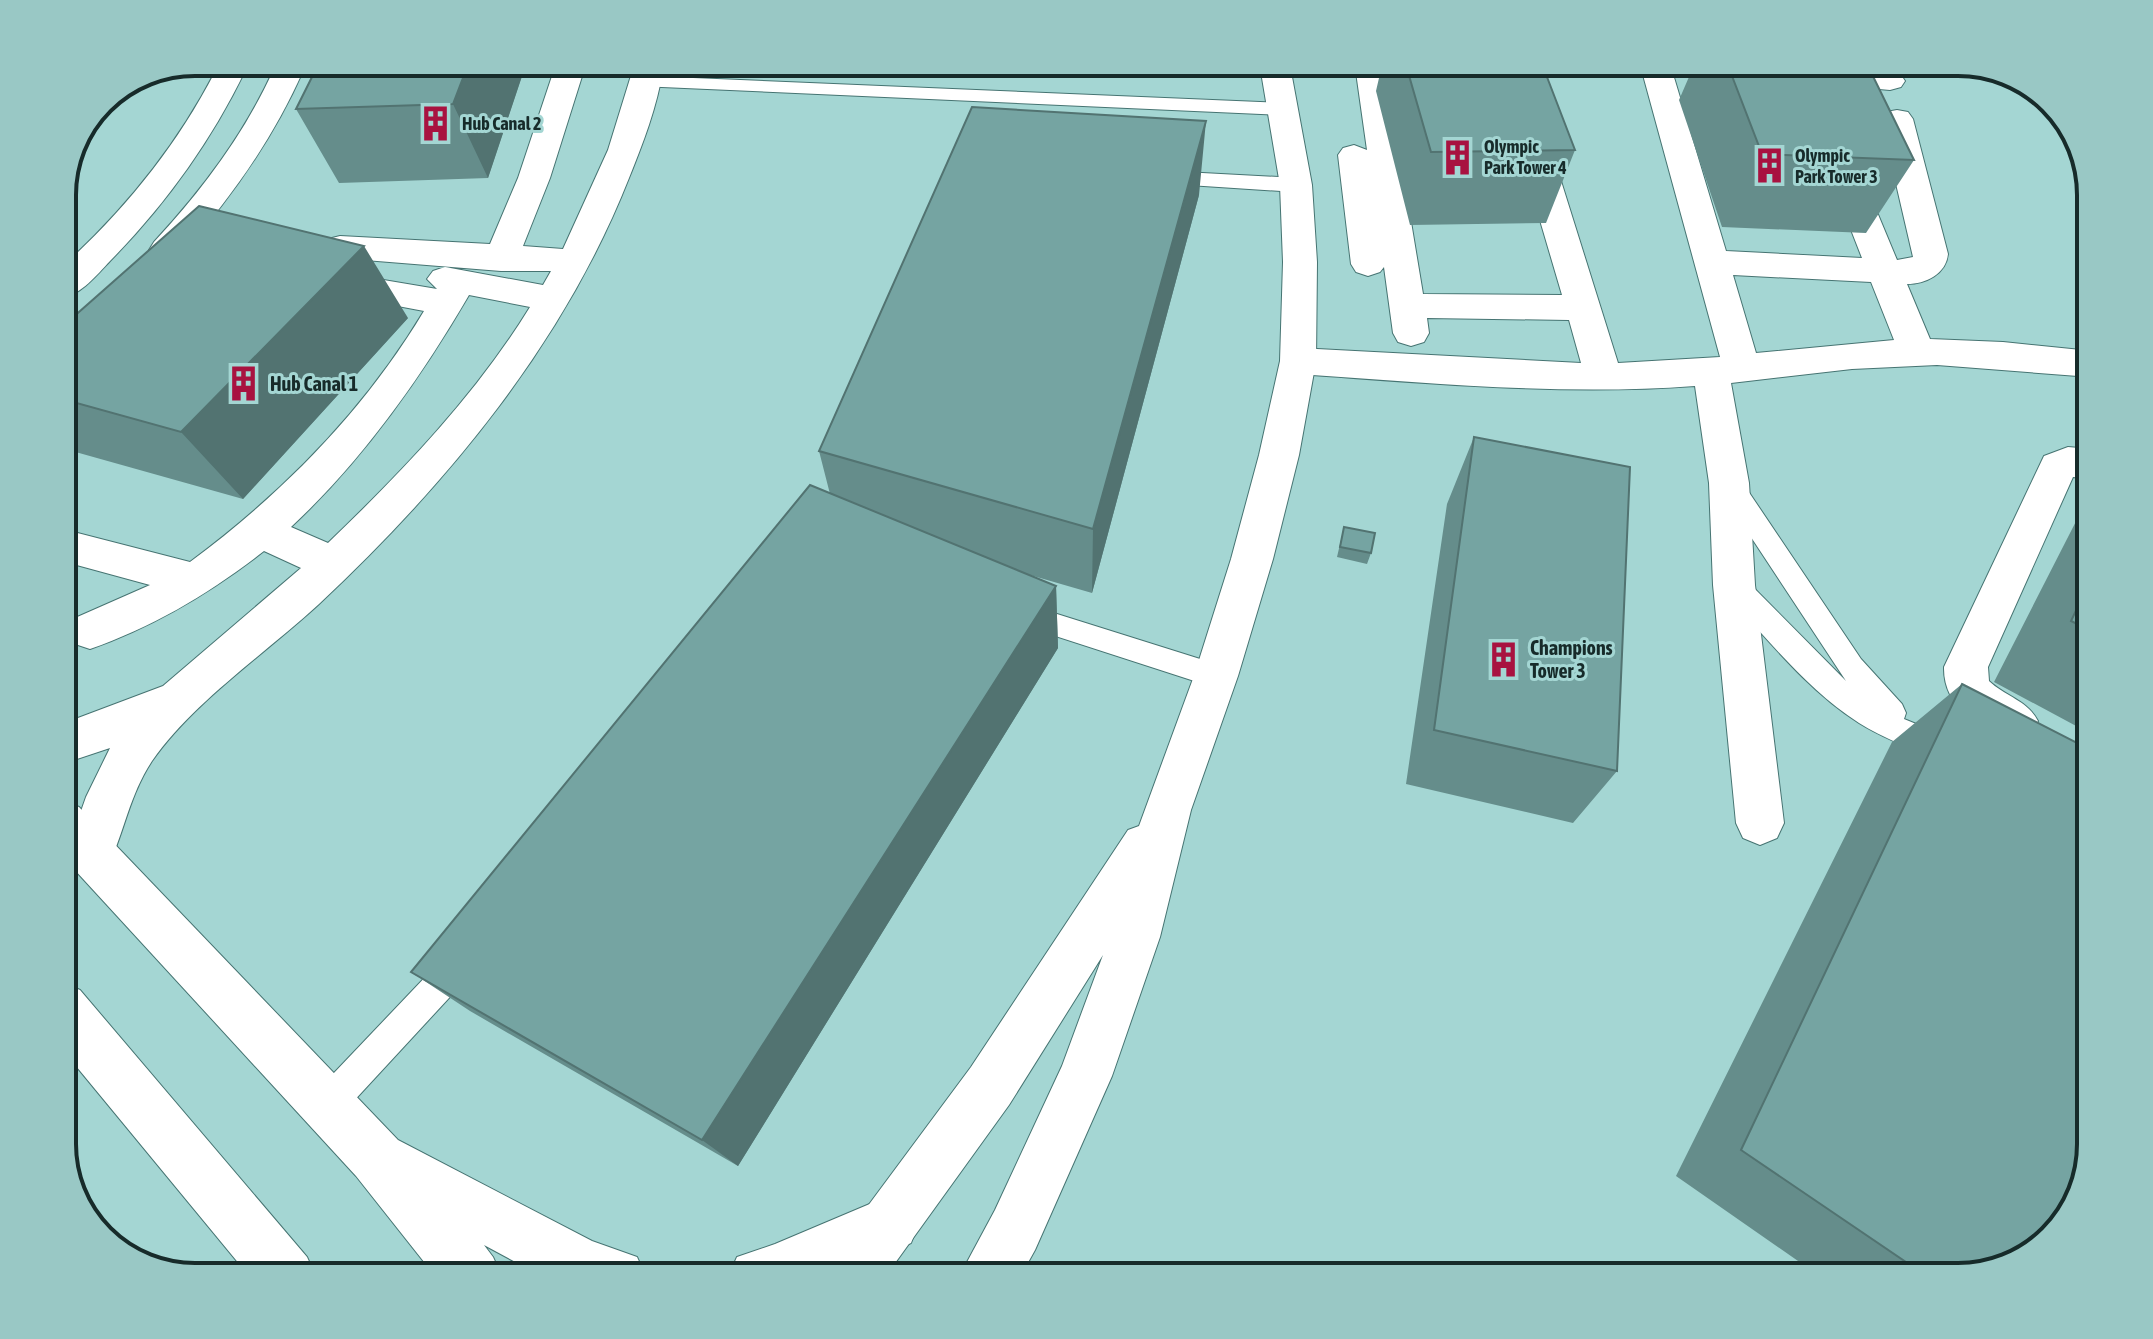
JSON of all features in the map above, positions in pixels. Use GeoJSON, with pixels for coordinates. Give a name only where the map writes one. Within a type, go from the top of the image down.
{"type":"FeatureCollection","features":[{"type":"Feature","properties":{"kind":"street"},"geometry":{"type":"LineString","coordinates":[[76,274],[150,200],[214,105],[228,76]]}},
{"type":"Feature","properties":{"kind":"street"},"geometry":{"type":"LineString","coordinates":[[149,269],[195,220],[237,164],[274,104],[286,76]]}},
{"type":"Feature","properties":{"kind":"street"},"geometry":{"type":"LineString","coordinates":[[506,248],[534,178],[567,76]]}},
{"type":"Feature","properties":{"kind":"street"},"geometry":{"type":"LineString","coordinates":[[462,1263],[376,1156],[76,836],[108,798],[136,747],[173,701],[231,655],[333,564],[387,509],[506,371],[576,261],[611,188],[647,76]]}},
{"type":"Feature","properties":{"kind":"street"},"geometry":{"type":"LineString","coordinates":[[996,1263],[1015,1230],[1085,1076],[1135,937],[1167,810],[1216,676],[1260,529],[1298,361],[1300,262],[1296,185],[1277,76]]}},
{"type":"Feature","properties":{"kind":"street"},"geometry":{"type":"LineString","coordinates":[[1343,76],[1368,264]]}},
{"type":"Feature","properties":{"kind":"street"},"geometry":{"type":"LineString","coordinates":[[1372,76],[1409,320],[1584,308]]}},
{"type":"Feature","properties":{"kind":"street"},"geometry":{"type":"LineString","coordinates":[[1658,76],[1712,262],[1727,371],[1734,585],[1760,823]]}},
{"type":"Feature","properties":{"kind":"street"},"geometry":{"type":"LineString","coordinates":[[1760,76],[1811,86],[1890,81]]}},
{"type":"Feature","properties":{"kind":"street"},"geometry":{"type":"LineString","coordinates":[[1524,113],[1604,376]]}},
{"type":"Feature","properties":{"kind":"street"},"geometry":{"type":"LineString","coordinates":[[1712,262],[1915,272],[1930,262],[1897,119]]}},
{"type":"Feature","properties":{"kind":"street"},"geometry":{"type":"LineString","coordinates":[[1833,143],[1917,352]]}},
{"type":"Feature","properties":{"kind":"street"},"geometry":{"type":"LineString","coordinates":[[453,292],[344,248],[506,248],[576,261]]}},
{"type":"Feature","properties":{"kind":"street"},"geometry":{"type":"LineString","coordinates":[[300,278],[552,299]]}},
{"type":"Feature","properties":{"kind":"street"},"geometry":{"type":"LineString","coordinates":[[90,631],[149,608],[195,580],[259,531],[339,454],[382,401],[453,292]]}},
{"type":"Feature","properties":{"kind":"street"},"geometry":{"type":"LineString","coordinates":[[1298,361],[1506,374],[1604,376],[1727,371],[1830,358],[1917,352],[1969,352],[2077,363]]}},
{"type":"Feature","properties":{"kind":"street"},"geometry":{"type":"LineString","coordinates":[[2052,740],[1988,707],[1977,698],[1965,677],[1966,667],[2058,467],[2068,462],[2077,463]]}},
{"type":"Feature","properties":{"kind":"street"},"geometry":{"type":"LineString","coordinates":[[259,531],[333,564]]}},
{"type":"Feature","properties":{"kind":"street"},"geometry":{"type":"LineString","coordinates":[[76,549],[195,580]]}},
{"type":"Feature","properties":{"kind":"street"},"geometry":{"type":"LineString","coordinates":[[76,739],[117,726],[173,701]]}},
{"type":"Feature","properties":{"kind":"street"},"geometry":{"type":"LineString","coordinates":[[861,1263],[990,1086],[1087,940],[1167,810]]}},
{"type":"Feature","properties":{"kind":"street"},"geometry":{"type":"LineString","coordinates":[[76,1025],[275,1263]]}},
{"type":"Feature","properties":{"kind":"street"},"geometry":{"type":"LineString","coordinates":[[376,1156],[575,1263]]}},
{"type":"Feature","properties":{"kind":"street"},"geometry":{"type":"LineString","coordinates":[[799,1263],[891,1223]]}},
{"type":"Feature","properties":{"kind":"lane"},"geometry":{"type":"LineString","coordinates":[[647,76],[1284,109]]}},
{"type":"Feature","properties":{"kind":"lane"},"geometry":{"type":"LineString","coordinates":[[1139,176],[1296,185]]}},
{"type":"Feature","properties":{"kind":"lane"},"geometry":{"type":"LineString","coordinates":[[1729,483],[1851,667],[1878,699],[1916,735]]}},
{"type":"Feature","properties":{"kind":"lane"},"geometry":{"type":"LineString","coordinates":[[1734,585],[1825,679],[1893,727],[1957,756]]}},
{"type":"Feature","properties":{"kind":"lane"},"geometry":{"type":"LineString","coordinates":[[990,604],[1216,676]]}},
{"type":"Feature","properties":{"kind":"lane"},"geometry":{"type":"LineString","coordinates":[[326,1106],[484,937]]}},
{"type":"Feature","properties":{"kind":"building"},"geometry":{"type":"Polygon","coordinates":[[[312,76],[464,76],[453,104],[296,109],[312,76]]]}},
{"type":"Feature","properties":{"kind":"building"},"geometry":{"type":"Polygon","coordinates":[[[1409,76],[1547,76],[1575,150],[1431,152],[1409,76]]]}},
{"type":"Feature","properties":{"kind":"building"},"geometry":{"type":"Polygon","coordinates":[[[1732,76],[1873,76],[1914,160],[1762,154],[1732,76]]]}},
{"type":"Feature","properties":{"kind":"building"},"geometry":{"type":"Polygon","coordinates":[[[972,107],[1206,121],[1093,529],[819,451],[972,107]]]}},
{"type":"Feature","properties":{"kind":"building"},"geometry":{"type":"Polygon","coordinates":[[[199,206],[364,246],[181,432],[76,403],[76,315],[199,206]]]}},
{"type":"Feature","properties":{"kind":"building","name":"Champions Tower 3"},"geometry":{"type":"Polygon","coordinates":[[[1474,437],[1630,467],[1617,771],[1434,730],[1474,437]]]}},
{"type":"Feature","properties":{"kind":"building"},"geometry":{"type":"Polygon","coordinates":[[[810,485],[1056,586],[702,1140],[411,972],[810,485]]]}},
{"type":"Feature","properties":{"kind":"building"},"geometry":{"type":"Polygon","coordinates":[[[1344,527],[1375,533],[1371,553],[1340,547],[1344,527]]]}},
{"type":"Feature","properties":{"kind":"building"},"geometry":{"type":"Polygon","coordinates":[[[2077,608],[2077,624],[2071,621],[2077,608]]]}},
{"type":"Feature","properties":{"kind":"building"},"geometry":{"type":"Polygon","coordinates":[[[1962,684],[2077,743],[2077,1144],[2068,1190],[2052,1217],[2018,1247],[1989,1259],[1958,1263],[1907,1263],[1741,1150],[1962,684]]]}},
{"type":"Feature","properties":{"kind":"place","name":"Hub Canal 2"},"geometry":{"type":"Point","coordinates":[436,124]}},
{"type":"Feature","properties":{"kind":"place","name":"Olympic Park Tower 4"},"geometry":{"type":"Point","coordinates":[1458,157]}},
{"type":"Feature","properties":{"kind":"place","name":"Olympic Park Tower 3"},"geometry":{"type":"Point","coordinates":[1769,166]}},
{"type":"Feature","properties":{"kind":"place","name":"Hub Canal 1"},"geometry":{"type":"Point","coordinates":[244,384]}},
{"type":"Feature","properties":{"kind":"place","name":"Champions Tower 3"},"geometry":{"type":"Point","coordinates":[1504,659]}}]}
